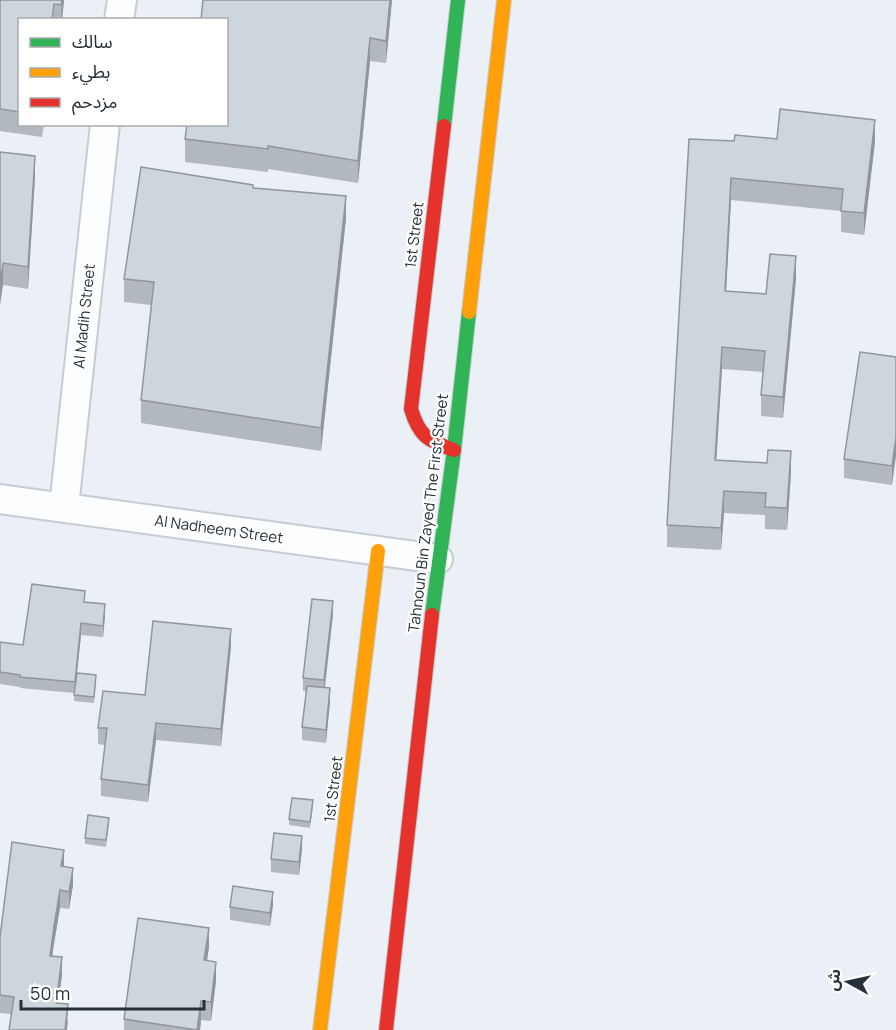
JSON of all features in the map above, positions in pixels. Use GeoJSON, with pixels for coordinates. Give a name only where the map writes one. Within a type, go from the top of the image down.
{"type":"FeatureCollection","features":[{"type":"Feature","properties":{"kind":"street"},"geometry":{"type":"LineString","coordinates":[[119,18],[122,0]]}},
{"type":"Feature","properties":{"kind":"street","name":"1st Street"},"geometry":{"type":"LineString","coordinates":[[454,450],[429,442],[414,421],[411,402],[458,0]]}},
{"type":"Feature","properties":{"kind":"street","name":"Tahnoun Bin Zayed The First Street"},"geometry":{"type":"LineString","coordinates":[[386,1030],[438,559],[454,450],[504,0]]}},
{"type":"Feature","properties":{"kind":"street","name":"Al Madih Street"},"geometry":{"type":"LineString","coordinates":[[64,507],[105,126]]}},
{"type":"Feature","properties":{"kind":"street","name":"Al Nadheem Street"},"geometry":{"type":"LineString","coordinates":[[0,499],[438,559]]}},
{"type":"Feature","properties":{"kind":"street","name":"1st Street"},"geometry":{"type":"LineString","coordinates":[[320,1030],[378,551]]}},
{"type":"Feature","properties":{"kind":"building"},"geometry":{"type":"Polygon","coordinates":[[[0,0],[62,0],[61,5],[54,4],[52,18],[18,18],[18,112],[0,109],[0,0]]]}},
{"type":"Feature","properties":{"kind":"building"},"geometry":{"type":"Polygon","coordinates":[[[203,0],[390,0],[386,41],[370,38],[358,161],[268,146],[268,149],[185,139],[187,126],[228,126],[228,18],[201,18],[203,0]]]}},
{"type":"Feature","properties":{"kind":"building"},"geometry":{"type":"Polygon","coordinates":[[[780,109],[875,120],[864,213],[841,211],[843,189],[731,178],[725,291],[766,294],[770,254],[796,256],[783,397],[761,395],[765,351],[722,347],[715,460],[767,463],[768,450],[791,451],[787,508],[765,507],[766,493],[724,491],[721,528],[667,525],[689,139],[734,141],[735,135],[777,139],[780,109]]]}},
{"type":"Feature","properties":{"kind":"building"},"geometry":{"type":"Polygon","coordinates":[[[0,152],[35,156],[28,267],[3,263],[0,283],[0,152]]]}},
{"type":"Feature","properties":{"kind":"building"},"geometry":{"type":"Polygon","coordinates":[[[141,167],[253,185],[253,188],[346,196],[321,428],[141,400],[154,282],[124,279],[141,167]]]}},
{"type":"Feature","properties":{"kind":"building"},"geometry":{"type":"Polygon","coordinates":[[[860,352],[896,357],[896,437],[892,466],[844,459],[860,352]]]}},
{"type":"Feature","properties":{"kind":"building"},"geometry":{"type":"Polygon","coordinates":[[[32,584],[85,591],[84,602],[105,604],[103,626],[81,623],[75,682],[20,677],[20,675],[0,672],[0,642],[23,645],[32,584]]]}},
{"type":"Feature","properties":{"kind":"building"},"geometry":{"type":"Polygon","coordinates":[[[312,599],[333,601],[324,680],[303,678],[312,599]]]}},
{"type":"Feature","properties":{"kind":"building"},"geometry":{"type":"Polygon","coordinates":[[[153,621],[231,629],[221,729],[156,723],[148,785],[101,779],[107,728],[98,728],[103,691],[145,695],[153,621]]]}},
{"type":"Feature","properties":{"kind":"building"},"geometry":{"type":"Polygon","coordinates":[[[77,673],[96,675],[94,697],[74,695],[77,673]]]}},
{"type":"Feature","properties":{"kind":"building"},"geometry":{"type":"Polygon","coordinates":[[[307,686],[330,688],[326,730],[302,727],[307,686]]]}},
{"type":"Feature","properties":{"kind":"building"},"geometry":{"type":"Polygon","coordinates":[[[292,798],[313,800],[310,822],[289,819],[292,798]]]}},
{"type":"Feature","properties":{"kind":"building"},"geometry":{"type":"Polygon","coordinates":[[[88,815],[109,818],[106,840],[85,838],[88,815]]]}},
{"type":"Feature","properties":{"kind":"building"},"geometry":{"type":"Polygon","coordinates":[[[274,833],[302,836],[299,862],[271,859],[274,833]]]}},
{"type":"Feature","properties":{"kind":"building"},"geometry":{"type":"Polygon","coordinates":[[[12,842],[64,850],[61,866],[73,868],[69,892],[60,890],[50,956],[62,957],[56,1003],[68,1004],[65,1030],[9,1030],[14,997],[0,995],[0,937],[12,842]]]}},
{"type":"Feature","properties":{"kind":"building"},"geometry":{"type":"Polygon","coordinates":[[[233,886],[273,892],[270,913],[230,907],[233,886]]]}},
{"type":"Feature","properties":{"kind":"building"},"geometry":{"type":"Polygon","coordinates":[[[138,918],[209,928],[204,960],[216,962],[211,1002],[201,1001],[197,1030],[124,1019],[138,918]]]}},
{"type":"Feature","properties":{"kind":"traffic: fast"},"geometry":{"type":"LineString","coordinates":[[444,126],[458,0]]}},
{"type":"Feature","properties":{"kind":"traffic: fast"},"geometry":{"type":"LineString","coordinates":[[432,615],[454,450],[469,312]]}},
{"type":"Feature","properties":{"kind":"traffic: slow"},"geometry":{"type":"LineString","coordinates":[[469,312],[504,0]]}},
{"type":"Feature","properties":{"kind":"traffic: slow"},"geometry":{"type":"LineString","coordinates":[[320,1030],[378,551]]}},
{"type":"Feature","properties":{"kind":"traffic: jam"},"geometry":{"type":"LineString","coordinates":[[444,126],[411,409],[417,426],[426,436],[437,444],[454,450]]}},
{"type":"Feature","properties":{"kind":"traffic: jam"},"geometry":{"type":"LineString","coordinates":[[386,1030],[432,615]]}}]}
